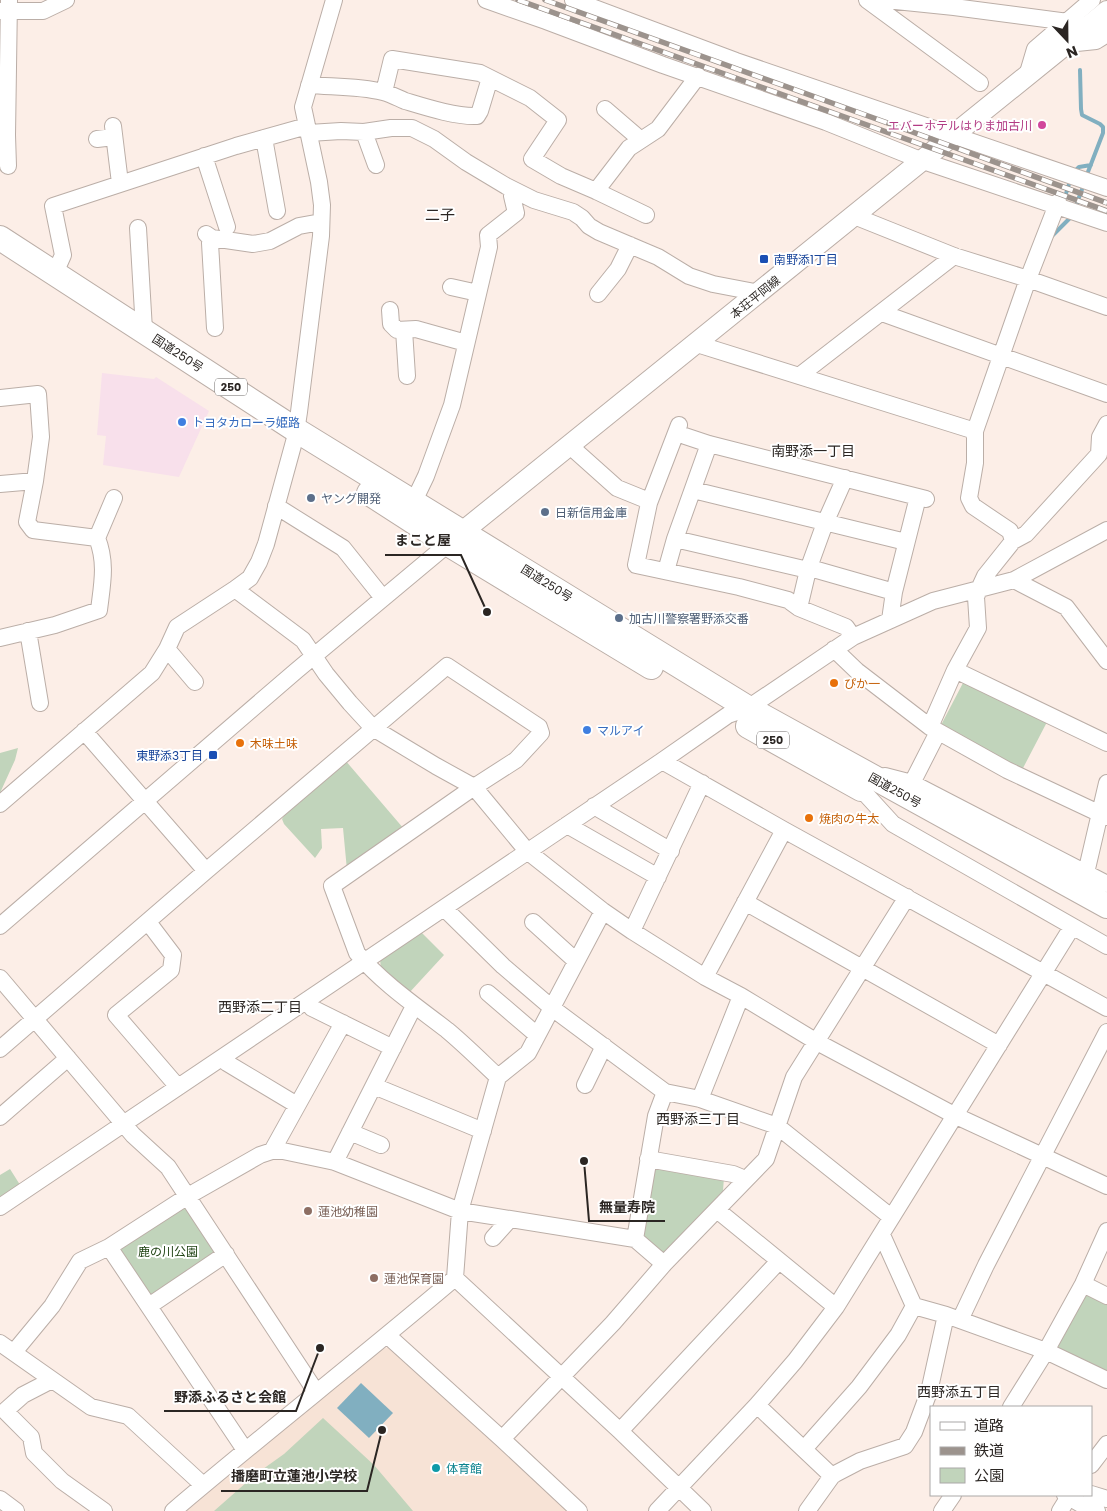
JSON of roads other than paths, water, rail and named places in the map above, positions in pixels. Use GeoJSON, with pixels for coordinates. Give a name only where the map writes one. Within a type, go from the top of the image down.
{"type":"FeatureCollection","features":[{"type":"Feature","properties":{"kind":"highway","name":"国道250号"},"geometry":{"type":"LineString","coordinates":[[0,238],[144,330],[295,437],[414,501],[456,538]]}},
{"type":"Feature","properties":{"kind":"highway","name":"国道250号"},"geometry":{"type":"LineString","coordinates":[[0,255],[738,712],[1107,922]]}},
{"type":"Feature","properties":{"kind":"highway","name":"国道250号"},"geometry":{"type":"LineString","coordinates":[[858,779],[1107,906]]}},
{"type":"Feature","properties":{"kind":"main road","name":"本荘平岡線"},"geometry":{"type":"LineString","coordinates":[[456,538],[1067,44],[1101,29],[1107,11]]}},
{"type":"Feature","properties":{"kind":"street"},"geometry":{"type":"LineString","coordinates":[[8,166],[6,8],[43,11],[66,0]]}},
{"type":"Feature","properties":{"kind":"street"},"geometry":{"type":"LineString","coordinates":[[486,0],[826,122],[922,161],[1057,204],[1107,223]]}},
{"type":"Feature","properties":{"kind":"street"},"geometry":{"type":"LineString","coordinates":[[573,0],[736,61],[1107,188]]}},
{"type":"Feature","properties":{"kind":"street"},"geometry":{"type":"LineString","coordinates":[[867,0],[980,83]]}},
{"type":"Feature","properties":{"kind":"street"},"geometry":{"type":"LineString","coordinates":[[886,0],[1002,7],[1101,29]]}},
{"type":"Feature","properties":{"kind":"street"},"geometry":{"type":"LineString","coordinates":[[1027,76],[1035,49],[1092,0]]}},
{"type":"Feature","properties":{"kind":"street"},"geometry":{"type":"LineString","coordinates":[[0,804],[152,673],[167,649],[177,627],[250,578],[259,562],[266,544],[295,437],[321,236],[322,205],[319,182],[303,107],[331,1]]}},
{"type":"Feature","properties":{"kind":"street"},"geometry":{"type":"LineString","coordinates":[[384,92],[392,60],[480,73],[530,98],[558,120],[532,159],[561,176],[646,215]]}},
{"type":"Feature","properties":{"kind":"street"},"geometry":{"type":"LineString","coordinates":[[596,191],[630,148],[658,128],[698,76]]}},
{"type":"Feature","properties":{"kind":"street"},"geometry":{"type":"LineString","coordinates":[[309,85],[358,88],[384,92],[403,100],[432,108],[477,116],[490,78]]}},
{"type":"Feature","properties":{"kind":"street"},"geometry":{"type":"LineString","coordinates":[[605,109],[641,140]]}},
{"type":"Feature","properties":{"kind":"street"},"geometry":{"type":"LineString","coordinates":[[55,273],[63,255],[53,206],[264,138],[308,130],[364,132],[391,128],[412,128],[434,139],[484,174],[514,191],[534,200],[573,212],[594,229],[658,257],[689,276],[713,284],[760,293]]}},
{"type":"Feature","properties":{"kind":"street"},"geometry":{"type":"LineString","coordinates":[[97,139],[114,131],[120,183]]}},
{"type":"Feature","properties":{"kind":"street"},"geometry":{"type":"LineString","coordinates":[[364,132],[376,165]]}},
{"type":"Feature","properties":{"kind":"street"},"geometry":{"type":"LineString","coordinates":[[264,138],[277,210]]}},
{"type":"Feature","properties":{"kind":"street"},"geometry":{"type":"LineString","coordinates":[[204,156],[228,227]]}},
{"type":"Feature","properties":{"kind":"street"},"geometry":{"type":"LineString","coordinates":[[414,501],[426,476],[452,405],[489,247],[482,235],[516,213],[512,196],[514,191]]}},
{"type":"Feature","properties":{"kind":"street"},"geometry":{"type":"LineString","coordinates":[[1013,541],[1010,531],[973,506],[969,498],[975,463],[975,431],[1000,356],[1057,204]]}},
{"type":"Feature","properties":{"kind":"street"},"geometry":{"type":"LineString","coordinates":[[854,216],[954,256],[1028,279],[1107,307]]}},
{"type":"Feature","properties":{"kind":"street"},"geometry":{"type":"LineString","coordinates":[[215,328],[209,236],[253,244],[270,241],[299,226],[321,222]]}},
{"type":"Feature","properties":{"kind":"street"},"geometry":{"type":"LineString","coordinates":[[138,228],[144,330]]}},
{"type":"Feature","properties":{"kind":"street"},"geometry":{"type":"LineString","coordinates":[[598,294],[618,269],[630,245]]}},
{"type":"Feature","properties":{"kind":"street"},"geometry":{"type":"LineString","coordinates":[[799,376],[954,256]]}},
{"type":"Feature","properties":{"kind":"street"},"geometry":{"type":"LineString","coordinates":[[450,287],[478,293]]}},
{"type":"Feature","properties":{"kind":"street"},"geometry":{"type":"LineString","coordinates":[[390,310],[391,324],[397,330],[416,329],[466,344]]}},
{"type":"Feature","properties":{"kind":"street"},"geometry":{"type":"LineString","coordinates":[[882,313],[1107,394]]}},
{"type":"Feature","properties":{"kind":"street"},"geometry":{"type":"LineString","coordinates":[[404,330],[407,376]]}},
{"type":"Feature","properties":{"kind":"street"},"geometry":{"type":"LineString","coordinates":[[696,344],[975,431]]}},
{"type":"Feature","properties":{"kind":"street"},"geometry":{"type":"LineString","coordinates":[[0,398],[38,394],[41,437],[27,522],[33,530],[97,538]]}},
{"type":"Feature","properties":{"kind":"street"},"geometry":{"type":"LineString","coordinates":[[912,783],[955,670],[978,628],[976,597],[985,576],[1013,541],[1026,534],[1103,456],[1100,437],[1107,424]]}},
{"type":"Feature","properties":{"kind":"street"},"geometry":{"type":"LineString","coordinates":[[853,637],[846,626],[799,608],[788,600],[739,587],[636,565],[649,501],[682,430],[709,444],[922,498],[906,542],[894,592],[890,620]]}},
{"type":"Feature","properties":{"kind":"street"},"geometry":{"type":"LineString","coordinates":[[666,572],[674,540],[709,444]]}},
{"type":"Feature","properties":{"kind":"street"},"geometry":{"type":"LineString","coordinates":[[570,446],[617,488],[649,501]]}},
{"type":"Feature","properties":{"kind":"street"},"geometry":{"type":"LineString","coordinates":[[799,608],[808,570],[825,523],[845,478]]}},
{"type":"Feature","properties":{"kind":"street"},"geometry":{"type":"LineString","coordinates":[[0,484],[35,481]]}},
{"type":"Feature","properties":{"kind":"street"},"geometry":{"type":"LineString","coordinates":[[693,490],[906,542]]}},
{"type":"Feature","properties":{"kind":"street"},"geometry":{"type":"LineString","coordinates":[[0,638],[55,625],[99,610],[104,570],[101,548],[97,538],[114,498]]}},
{"type":"Feature","properties":{"kind":"street"},"geometry":{"type":"LineString","coordinates":[[276,506],[343,548],[383,598]]}},
{"type":"Feature","properties":{"kind":"street"},"geometry":{"type":"LineString","coordinates":[[0,1207],[594,806],[853,637],[932,601],[1014,580],[1107,530]]}},
{"type":"Feature","properties":{"kind":"street"},"geometry":{"type":"LineString","coordinates":[[0,926],[314,656],[456,538]]}},
{"type":"Feature","properties":{"kind":"street"},"geometry":{"type":"LineString","coordinates":[[674,540],[808,570],[817,570],[894,592]]}},
{"type":"Feature","properties":{"kind":"street"},"geometry":{"type":"LineString","coordinates":[[1014,580],[1066,607],[1107,661]]}},
{"type":"Feature","properties":{"kind":"street"},"geometry":{"type":"LineString","coordinates":[[235,589],[303,640],[350,704],[373,728],[474,787],[527,852],[632,931],[705,977],[818,1042],[954,1115],[1107,1186]]}},
{"type":"Feature","properties":{"kind":"street"},"geometry":{"type":"LineString","coordinates":[[28,631],[40,703]]}},
{"type":"Feature","properties":{"kind":"street"},"geometry":{"type":"LineString","coordinates":[[167,649],[195,682]]}},
{"type":"Feature","properties":{"kind":"street"},"geometry":{"type":"LineString","coordinates":[[834,649],[857,671],[934,729],[1007,770],[1103,816]]}},
{"type":"Feature","properties":{"kind":"street"},"geometry":{"type":"LineString","coordinates":[[0,1049],[447,666],[539,728],[541,733],[516,760],[332,886],[357,953],[364,962],[414,1006],[448,1032],[498,1077]]}},
{"type":"Feature","properties":{"kind":"street"},"geometry":{"type":"LineString","coordinates":[[955,670],[1107,743]]}},
{"type":"Feature","properties":{"kind":"street"},"geometry":{"type":"LineString","coordinates":[[84,731],[206,871]]}},
{"type":"Feature","properties":{"kind":"street"},"geometry":{"type":"LineString","coordinates":[[662,761],[1107,1008]]}},
{"type":"Feature","properties":{"kind":"street"},"geometry":{"type":"LineString","coordinates":[[858,779],[912,783],[1107,884]]}},
{"type":"Feature","properties":{"kind":"street"},"geometry":{"type":"LineString","coordinates":[[858,779],[893,824],[1107,946]]}},
{"type":"Feature","properties":{"kind":"street"},"geometry":{"type":"LineString","coordinates":[[632,931],[702,783]]}},
{"type":"Feature","properties":{"kind":"street"},"geometry":{"type":"LineString","coordinates":[[1086,873],[1103,816],[1107,783]]}},
{"type":"Feature","properties":{"kind":"street"},"geometry":{"type":"LineString","coordinates":[[594,806],[671,851]]}},
{"type":"Feature","properties":{"kind":"street"},"geometry":{"type":"LineString","coordinates":[[567,825],[658,877]]}},
{"type":"Feature","properties":{"kind":"street"},"geometry":{"type":"LineString","coordinates":[[705,977],[784,830]]}},
{"type":"Feature","properties":{"kind":"street"},"geometry":{"type":"LineString","coordinates":[[502,1439],[613,1323],[664,1264],[766,1159],[794,1077],[818,1042],[907,897]]}},
{"type":"Feature","properties":{"kind":"street"},"geometry":{"type":"LineString","coordinates":[[745,902],[998,1044]]}},
{"type":"Feature","properties":{"kind":"street"},"geometry":{"type":"LineString","coordinates":[[444,908],[503,966],[552,1008],[665,1092],[700,1099],[777,1126],[891,1217]]}},
{"type":"Feature","properties":{"kind":"street"},"geometry":{"type":"LineString","coordinates":[[173,1511],[454,1278],[460,1211],[498,1077],[528,1053],[603,911]]}},
{"type":"Feature","properties":{"kind":"street"},"geometry":{"type":"LineString","coordinates":[[148,922],[173,955],[171,970],[116,1015],[178,1087]]}},
{"type":"Feature","properties":{"kind":"street"},"geometry":{"type":"LineString","coordinates":[[533,922],[576,961]]}},
{"type":"Feature","properties":{"kind":"street"},"geometry":{"type":"LineString","coordinates":[[658,1511],[757,1405],[795,1361],[836,1307],[1072,927]]}},
{"type":"Feature","properties":{"kind":"street"},"geometry":{"type":"LineString","coordinates":[[0,978],[133,1135],[168,1167],[316,1392]]}},
{"type":"Feature","properties":{"kind":"street"},"geometry":{"type":"LineString","coordinates":[[488,994],[537,1035]]}},
{"type":"Feature","properties":{"kind":"street"},"geometry":{"type":"LineString","coordinates":[[700,1099],[741,996]]}},
{"type":"Feature","properties":{"kind":"street"},"geometry":{"type":"LineString","coordinates":[[307,1001],[312,1008],[393,1048]]}},
{"type":"Feature","properties":{"kind":"street"},"geometry":{"type":"LineString","coordinates":[[335,1162],[414,1006]]}},
{"type":"Feature","properties":{"kind":"street"},"geometry":{"type":"LineString","coordinates":[[272,1151],[342,1023]]}},
{"type":"Feature","properties":{"kind":"street"},"geometry":{"type":"LineString","coordinates":[[812,1509],[832,1476],[860,1461],[905,1446],[914,1432],[953,1317],[986,1265],[1107,1032]]}},
{"type":"Feature","properties":{"kind":"street"},"geometry":{"type":"LineString","coordinates":[[585,1085],[604,1046]]}},
{"type":"Feature","properties":{"kind":"street"},"geometry":{"type":"LineString","coordinates":[[0,1117],[68,1058]]}},
{"type":"Feature","properties":{"kind":"street"},"geometry":{"type":"LineString","coordinates":[[222,1058],[227,1063],[297,1105]]}},
{"type":"Feature","properties":{"kind":"street"},"geometry":{"type":"LineString","coordinates":[[374,1086],[483,1131]]}},
{"type":"Feature","properties":{"kind":"street"},"geometry":{"type":"LineString","coordinates":[[635,1239],[656,1116],[665,1092]]}},
{"type":"Feature","properties":{"kind":"street"},"geometry":{"type":"LineString","coordinates":[[350,1132],[381,1145]]}},
{"type":"Feature","properties":{"kind":"street"},"geometry":{"type":"LineString","coordinates":[[14,1352],[52,1306],[80,1261],[110,1247],[188,1196],[260,1155],[272,1151],[283,1150],[335,1162],[460,1211],[503,1232],[635,1239],[664,1264]]}},
{"type":"Feature","properties":{"kind":"street"},"geometry":{"type":"LineString","coordinates":[[648,1160],[733,1174],[745,1179]]}},
{"type":"Feature","properties":{"kind":"street"},"geometry":{"type":"LineString","coordinates":[[717,1210],[836,1307]]}},
{"type":"Feature","properties":{"kind":"street"},"geometry":{"type":"LineString","coordinates":[[1012,1406],[1046,1351],[1083,1284],[1107,1231]]}},
{"type":"Feature","properties":{"kind":"street"},"geometry":{"type":"LineString","coordinates":[[882,1234],[914,1306]]}},
{"type":"Feature","properties":{"kind":"street"},"geometry":{"type":"LineString","coordinates":[[110,1247],[245,1450]]}},
{"type":"Feature","properties":{"kind":"street"},"geometry":{"type":"LineString","coordinates":[[149,1306],[226,1254]]}},
{"type":"Feature","properties":{"kind":"street"},"geometry":{"type":"LineString","coordinates":[[620,1431],[779,1261]]}},
{"type":"Feature","properties":{"kind":"street"},"geometry":{"type":"LineString","coordinates":[[454,1278],[620,1431],[703,1511]]}},
{"type":"Feature","properties":{"kind":"street"},"geometry":{"type":"LineString","coordinates":[[1083,1284],[1107,1296]]}},
{"type":"Feature","properties":{"kind":"street"},"geometry":{"type":"LineString","coordinates":[[914,1306],[953,1317],[1046,1351],[1107,1380]]}},
{"type":"Feature","properties":{"kind":"street"},"geometry":{"type":"LineString","coordinates":[[804,1449],[860,1387],[898,1334],[914,1306]]}},
{"type":"Feature","properties":{"kind":"street"},"geometry":{"type":"LineString","coordinates":[[387,1335],[579,1511]]}},
{"type":"Feature","properties":{"kind":"street"},"geometry":{"type":"LineString","coordinates":[[0,1343],[91,1407],[128,1416],[203,1485]]}},
{"type":"Feature","properties":{"kind":"street"},"geometry":{"type":"LineString","coordinates":[[52,1380],[22,1396],[5,1411],[31,1437],[34,1453],[62,1481],[104,1511]]}},
{"type":"Feature","properties":{"kind":"street"},"geometry":{"type":"LineString","coordinates":[[757,1405],[832,1476]]}},
{"type":"Feature","properties":{"kind":"street"},"geometry":{"type":"LineString","coordinates":[[1092,1464],[1107,1444]]}},
{"type":"Feature","properties":{"kind":"street"},"geometry":{"type":"LineString","coordinates":[[1092,1494],[1107,1498]]}},
{"type":"Feature","properties":{"kind":"street"},"geometry":{"type":"LineString","coordinates":[[942,1511],[952,1496]]}},
{"type":"Feature","properties":{"kind":"street"},"geometry":{"type":"LineString","coordinates":[[0,1499],[16,1511]]}},
{"type":"Feature","properties":{"kind":"street"},"geometry":{"type":"LineString","coordinates":[[1066,1500],[1097,1511]]}},
{"type":"Feature","properties":{"kind":"water"},"geometry":{"type":"Polygon","coordinates":[[[361,1383],[393,1413],[369,1438],[337,1408],[361,1383]]]}},
{"type":"Feature","properties":{"kind":"waterway"},"geometry":{"type":"LineString","coordinates":[[1080,70],[1082,115],[1103,127],[1103,133],[1086,177]]}},
{"type":"Feature","properties":{"kind":"waterway"},"geometry":{"type":"LineString","coordinates":[[1074,172],[1079,167],[1091,165]]}},
{"type":"Feature","properties":{"kind":"waterway"},"geometry":{"type":"LineString","coordinates":[[1064,200],[1070,181]]}},
{"type":"Feature","properties":{"kind":"waterway"},"geometry":{"type":"LineString","coordinates":[[1075,208],[1084,184]]}},
{"type":"Feature","properties":{"kind":"waterway"},"geometry":{"type":"LineString","coordinates":[[1052,236],[1072,216]]}},
{"type":"Feature","properties":{"kind":"railway"},"geometry":{"type":"LineString","coordinates":[[518,0],[1107,211]]}},
{"type":"Feature","properties":{"kind":"railway"},"geometry":{"type":"LineString","coordinates":[[545,0],[1107,203]]}},
{"type":"Feature","properties":{"kind":"place","name":"エバーホテルはりま加古川"},"geometry":{"type":"Point","coordinates":[1042,125]}},
{"type":"Feature","properties":{"kind":"place","name":"南野添1丁目"},"geometry":{"type":"Point","coordinates":[764,259]}},
{"type":"Feature","properties":{"kind":"place","name":"トヨタカローラ姫路"},"geometry":{"type":"Point","coordinates":[182,422]}},
{"type":"Feature","properties":{"kind":"place","name":"ヤング開発"},"geometry":{"type":"Point","coordinates":[311,498]}},
{"type":"Feature","properties":{"kind":"place","name":"日新信用金庫"},"geometry":{"type":"Point","coordinates":[545,512]}},
{"type":"Feature","properties":{"kind":"place","name":"まこと屋"},"geometry":{"type":"Point","coordinates":[487,612]}},
{"type":"Feature","properties":{"kind":"place","name":"加古川警察署野添交番"},"geometry":{"type":"Point","coordinates":[619,618]}},
{"type":"Feature","properties":{"kind":"place","name":"ぴか一"},"geometry":{"type":"Point","coordinates":[834,683]}},
{"type":"Feature","properties":{"kind":"place","name":"マルアイ"},"geometry":{"type":"Point","coordinates":[587,730]}},
{"type":"Feature","properties":{"kind":"place","name":"木味土味"},"geometry":{"type":"Point","coordinates":[240,743]}},
{"type":"Feature","properties":{"kind":"place","name":"東野添3丁目"},"geometry":{"type":"Point","coordinates":[213,755]}},
{"type":"Feature","properties":{"kind":"place","name":"焼肉の牛太"},"geometry":{"type":"Point","coordinates":[809,818]}},
{"type":"Feature","properties":{"kind":"place","name":"無量寿院"},"geometry":{"type":"Point","coordinates":[584,1161]}},
{"type":"Feature","properties":{"kind":"place","name":"蓮池幼稚園"},"geometry":{"type":"Point","coordinates":[308,1211]}},
{"type":"Feature","properties":{"kind":"place","name":"蓮池保育園"},"geometry":{"type":"Point","coordinates":[374,1278]}},
{"type":"Feature","properties":{"kind":"place","name":"野添ふるさと会館"},"geometry":{"type":"Point","coordinates":[320,1348]}},
{"type":"Feature","properties":{"kind":"place","name":"播磨町立蓮池小学校"},"geometry":{"type":"Point","coordinates":[382,1430]}},
{"type":"Feature","properties":{"kind":"place","name":"体育館"},"geometry":{"type":"Point","coordinates":[436,1468]}},
{"type":"Feature","properties":{"kind":"district","name":"二子"},"geometry":{"type":"Point","coordinates":[440,214]}},
{"type":"Feature","properties":{"kind":"district","name":"南野添一丁目"},"geometry":{"type":"Point","coordinates":[813,451]}},
{"type":"Feature","properties":{"kind":"district","name":"西野添二丁目"},"geometry":{"type":"Point","coordinates":[260,1007]}},
{"type":"Feature","properties":{"kind":"district","name":"西野添三丁目"},"geometry":{"type":"Point","coordinates":[698,1119]}},
{"type":"Feature","properties":{"kind":"district","name":"西野添五丁目"},"geometry":{"type":"Point","coordinates":[959,1392]}},
{"type":"Feature","properties":{"kind":"park label","name":"鹿の川公園"},"geometry":{"type":"Point","coordinates":[168,1251]}}]}
